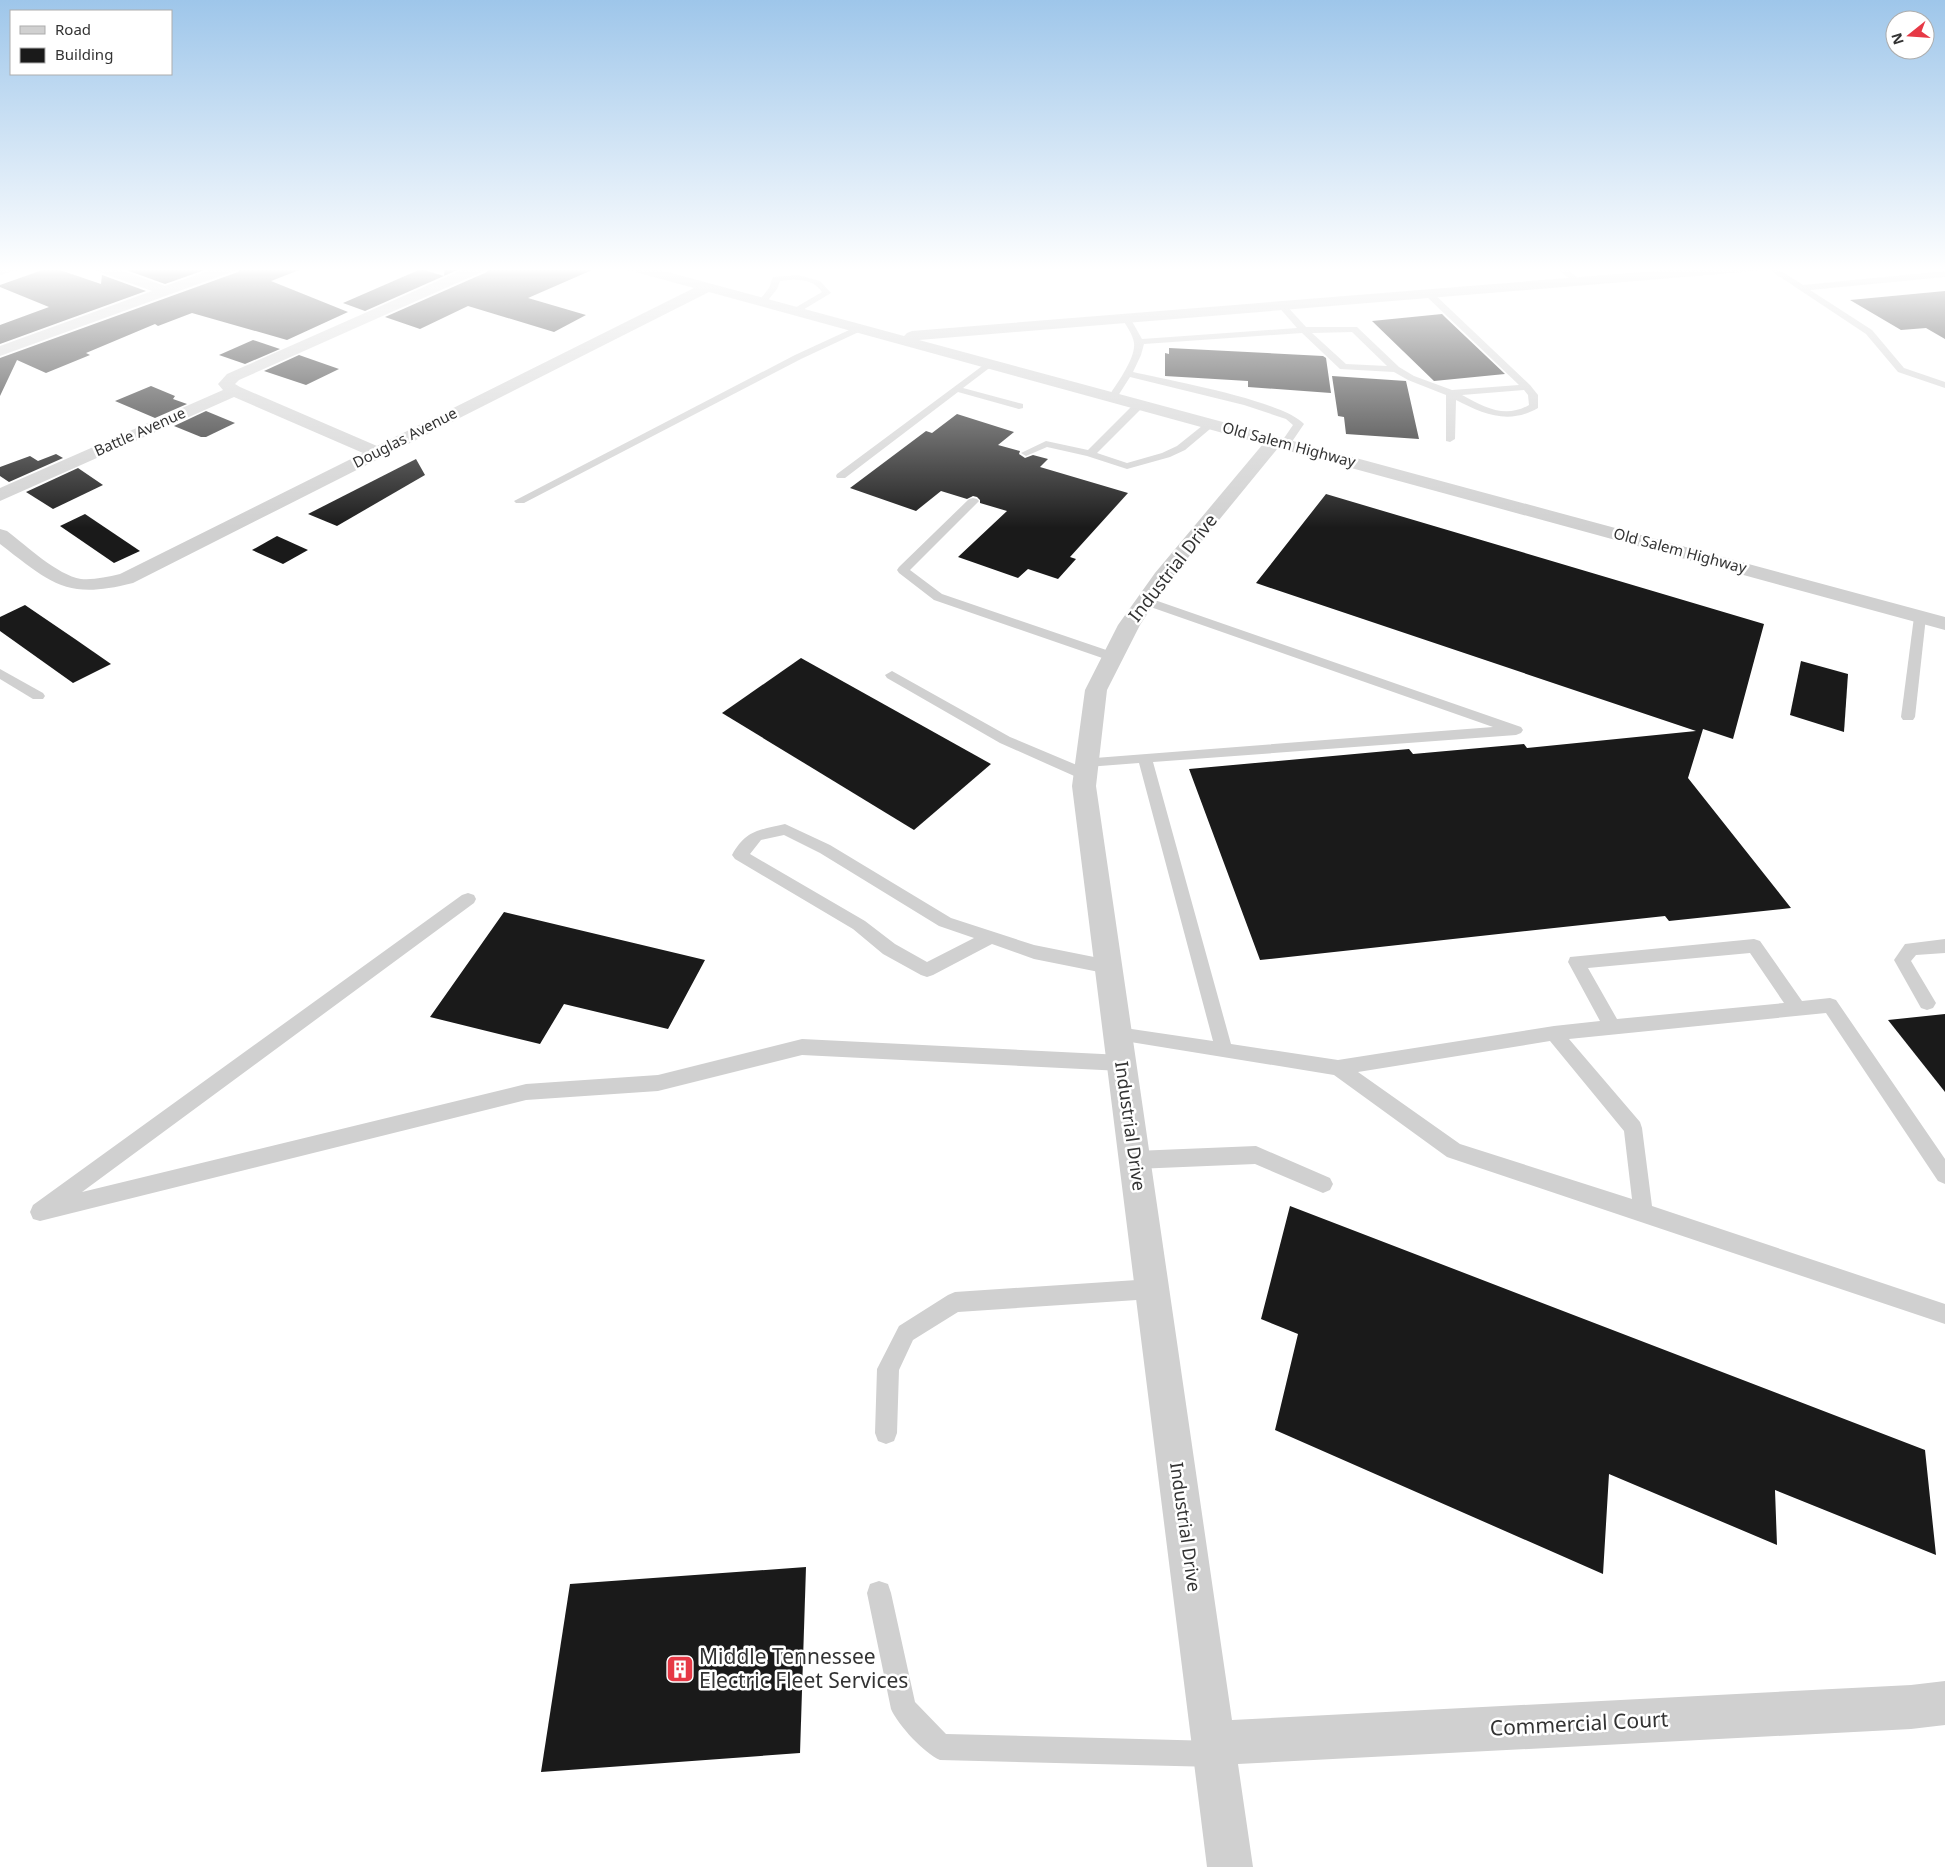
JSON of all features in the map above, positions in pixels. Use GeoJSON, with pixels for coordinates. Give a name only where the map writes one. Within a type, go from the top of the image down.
{"type":"FeatureCollection","features":[{"type":"Feature","properties":{"kind":"street"},"geometry":{"type":"LineString","coordinates":[[285,354],[233,377],[226,384],[234,391],[376,452]]}},
{"type":"Feature","properties":{"kind":"street","name":"Douglas Avenue"},"geometry":{"type":"LineString","coordinates":[[0,535],[53,573],[82,585],[126,579],[574,354]]}},
{"type":"Feature","properties":{"kind":"street","name":"Old Salem Highway"},"geometry":{"type":"LineString","coordinates":[[953,354],[1945,624]]}},
{"type":"Feature","properties":{"kind":"street","name":"Battle Avenue"},"geometry":{"type":"LineString","coordinates":[[0,495],[234,391]]}},
{"type":"Feature","properties":{"kind":"street","name":"Industrial Drive"},"geometry":{"type":"LineString","coordinates":[[1230,1867],[1084,786],[1096,690],[1129,625],[1162,577],[1280,442]]}},
{"type":"Feature","properties":{"kind":"street","name":"Commercial Court"},"geometry":{"type":"LineString","coordinates":[[1215,1749],[1912,1707],[1945,1703]]}},
{"type":"Feature","properties":{"kind":"lane"},"geometry":{"type":"LineString","coordinates":[[520,501],[806,354]]}},
{"type":"Feature","properties":{"kind":"lane"},"geometry":{"type":"LineString","coordinates":[[1113,397],[1128,374],[1136,354]]}},
{"type":"Feature","properties":{"kind":"lane"},"geometry":{"type":"LineString","coordinates":[[1329,354],[1343,367],[1396,369]]}},
{"type":"Feature","properties":{"kind":"lane"},"geometry":{"type":"LineString","coordinates":[[1381,354],[1396,369],[1411,378],[1451,393],[1480,409],[1498,415],[1513,416],[1527,412],[1534,406],[1533,395],[1492,354]]}},
{"type":"Feature","properties":{"kind":"lane"},"geometry":{"type":"LineString","coordinates":[[1888,354],[1901,370],[1945,385]]}},
{"type":"Feature","properties":{"kind":"lane"},"geometry":{"type":"LineString","coordinates":[[841,476],[989,364]]}},
{"type":"Feature","properties":{"kind":"lane"},"geometry":{"type":"LineString","coordinates":[[1128,374],[1260,406],[1291,417],[1300,424],[1298,429],[1280,442]]}},
{"type":"Feature","properties":{"kind":"lane"},"geometry":{"type":"LineString","coordinates":[[1451,393],[1527,387]]}},
{"type":"Feature","properties":{"kind":"lane"},"geometry":{"type":"LineString","coordinates":[[956,389],[1019,406]]}},
{"type":"Feature","properties":{"kind":"lane"},"geometry":{"type":"LineString","coordinates":[[1450,438],[1451,393]]}},
{"type":"Feature","properties":{"kind":"lane"},"geometry":{"type":"LineString","coordinates":[[1090,454],[1140,404]]}},
{"type":"Feature","properties":{"kind":"lane"},"geometry":{"type":"LineString","coordinates":[[1026,453],[1046,444],[1090,454],[1127,466],[1166,455],[1181,448],[1211,424]]}},
{"type":"Feature","properties":{"kind":"lane"},"geometry":{"type":"LineString","coordinates":[[973,501],[903,570],[938,597],[1113,657]]}},
{"type":"Feature","properties":{"kind":"lane"},"geometry":{"type":"LineString","coordinates":[[892,675],[1005,740],[1087,768],[1145,758],[1516,730],[1146,601]]}},
{"type":"Feature","properties":{"kind":"lane"},"geometry":{"type":"LineString","coordinates":[[1908,718],[1920,617]]}},
{"type":"Feature","properties":{"kind":"lane"},"geometry":{"type":"LineString","coordinates":[[0,673],[38,696]]}},
{"type":"Feature","properties":{"kind":"lane"},"geometry":{"type":"LineString","coordinates":[[1145,758],[1224,1050]]}},
{"type":"Feature","properties":{"kind":"lane"},"geometry":{"type":"LineString","coordinates":[[991,937],[926,970],[889,949],[859,925],[740,855],[756,836],[785,829],[825,849],[945,922],[991,937],[1034,952],[1109,967]]}},
{"type":"Feature","properties":{"kind":"lane"},"geometry":{"type":"LineString","coordinates":[[468,899],[40,1212],[526,1092],[658,1082],[802,1046],[1224,1050],[1338,1068],[1554,1033],[1830,1005],[1945,1175]]}},
{"type":"Feature","properties":{"kind":"lane"},"geometry":{"type":"LineString","coordinates":[[1612,1027],[1576,962],[1754,946],[1797,1008]]}},
{"type":"Feature","properties":{"kind":"lane"},"geometry":{"type":"LineString","coordinates":[[1927,1003],[1902,960],[1911,949],[1945,946]]}},
{"type":"Feature","properties":{"kind":"lane"},"geometry":{"type":"LineString","coordinates":[[1554,1033],[1633,1128],[1643,1212]]}},
{"type":"Feature","properties":{"kind":"lane"},"geometry":{"type":"LineString","coordinates":[[1338,1068],[1454,1151],[1643,1212],[1945,1314]]}},
{"type":"Feature","properties":{"kind":"lane"},"geometry":{"type":"LineString","coordinates":[[1135,1160],[1256,1155],[1323,1184]]}},
{"type":"Feature","properties":{"kind":"lane"},"geometry":{"type":"LineString","coordinates":[[886,1433],[888,1369],[906,1333],[955,1302],[1152,1289]]}},
{"type":"Feature","properties":{"kind":"lane"},"geometry":{"type":"LineString","coordinates":[[879,1593],[904,1709],[940,1747],[1215,1749]]}},
{"type":"Feature","properties":{"kind":"building"},"geometry":{"type":"Polygon","coordinates":[[[11,354],[90,355],[46,373],[17,360],[0,396],[0,358],[11,354]]]}},
{"type":"Feature","properties":{"kind":"building"},"geometry":{"type":"Polygon","coordinates":[[[221,354],[268,354],[245,364],[219,355],[221,354]]]}},
{"type":"Feature","properties":{"kind":"building"},"geometry":{"type":"Polygon","coordinates":[[[1165,354],[1323,356],[1326,358],[1331,393],[1248,387],[1248,381],[1165,376],[1165,354]]]}},
{"type":"Feature","properties":{"kind":"building"},"geometry":{"type":"Polygon","coordinates":[[[1406,354],[1484,354],[1505,374],[1434,381],[1406,354]]]}},
{"type":"Feature","properties":{"kind":"building"},"geometry":{"type":"Polygon","coordinates":[[[299,355],[339,369],[306,385],[264,371],[299,355]]]}},
{"type":"Feature","properties":{"kind":"building"},"geometry":{"type":"Polygon","coordinates":[[[1332,376],[1406,381],[1419,439],[1346,434],[1344,417],[1338,416],[1332,376]]]}},
{"type":"Feature","properties":{"kind":"building"},"geometry":{"type":"Polygon","coordinates":[[[151,386],[175,396],[173,399],[187,404],[155,418],[115,401],[151,386]]]}},
{"type":"Feature","properties":{"kind":"building"},"geometry":{"type":"Polygon","coordinates":[[[206,411],[235,423],[206,437],[201,437],[174,426],[206,411]]]}},
{"type":"Feature","properties":{"kind":"building"},"geometry":{"type":"Polygon","coordinates":[[[957,414],[1014,432],[998,445],[1020,451],[1019,454],[1025,458],[1033,455],[1048,459],[1040,467],[1128,493],[1070,557],[1076,559],[1058,579],[1028,569],[1018,578],[958,557],[1007,511],[980,503],[977,497],[973,496],[967,499],[941,491],[916,511],[850,488],[926,431],[932,433],[957,414]]]}},
{"type":"Feature","properties":{"kind":"building"},"geometry":{"type":"Polygon","coordinates":[[[56,454],[63,458],[9,482],[0,476],[0,467],[30,456],[38,461],[56,454]]]}},
{"type":"Feature","properties":{"kind":"building"},"geometry":{"type":"Polygon","coordinates":[[[416,459],[425,475],[337,526],[308,514],[416,459]]]}},
{"type":"Feature","properties":{"kind":"building"},"geometry":{"type":"Polygon","coordinates":[[[78,468],[103,485],[53,509],[26,492],[78,468]]]}},
{"type":"Feature","properties":{"kind":"building"},"geometry":{"type":"Polygon","coordinates":[[[1326,494],[1764,624],[1733,739],[1703,729],[1688,778],[1791,908],[1669,921],[1665,916],[1260,960],[1189,769],[1409,749],[1413,754],[1524,744],[1527,748],[1696,731],[1256,583],[1326,494]]]}},
{"type":"Feature","properties":{"kind":"building"},"geometry":{"type":"Polygon","coordinates":[[[85,514],[140,551],[114,563],[60,526],[85,514]]]}},
{"type":"Feature","properties":{"kind":"building"},"geometry":{"type":"Polygon","coordinates":[[[277,536],[308,550],[283,564],[252,550],[277,536]]]}},
{"type":"Feature","properties":{"kind":"building"},"geometry":{"type":"Polygon","coordinates":[[[25,605],[111,664],[73,683],[0,631],[0,617],[25,605]]]}},
{"type":"Feature","properties":{"kind":"building"},"geometry":{"type":"Polygon","coordinates":[[[801,658],[991,764],[914,830],[722,713],[801,658]]]}},
{"type":"Feature","properties":{"kind":"building"},"geometry":{"type":"Polygon","coordinates":[[[1801,661],[1848,674],[1844,732],[1790,715],[1801,661]]]}},
{"type":"Feature","properties":{"kind":"building"},"geometry":{"type":"Polygon","coordinates":[[[504,912],[705,960],[668,1029],[564,1004],[540,1044],[430,1017],[504,912]]]}},
{"type":"Feature","properties":{"kind":"building"},"geometry":{"type":"Polygon","coordinates":[[[1945,1014],[1945,1092],[1888,1020],[1945,1014]]]}},
{"type":"Feature","properties":{"kind":"building"},"geometry":{"type":"Polygon","coordinates":[[[1290,1206],[1925,1450],[1936,1555],[1775,1490],[1777,1545],[1609,1474],[1603,1574],[1275,1430],[1298,1334],[1261,1319],[1290,1206]]]}},
{"type":"Feature","properties":{"kind":"building","name":"Middle Tennessee Electric Fleet Services"},"geometry":{"type":"Polygon","coordinates":[[[806,1567],[800,1753],[541,1772],[570,1584],[806,1567]]]}},
{"type":"Feature","properties":{"kind":"place","name":"Middle Tennessee Electric Fleet Services"},"geometry":{"type":"Point","coordinates":[680,1669]}}]}
